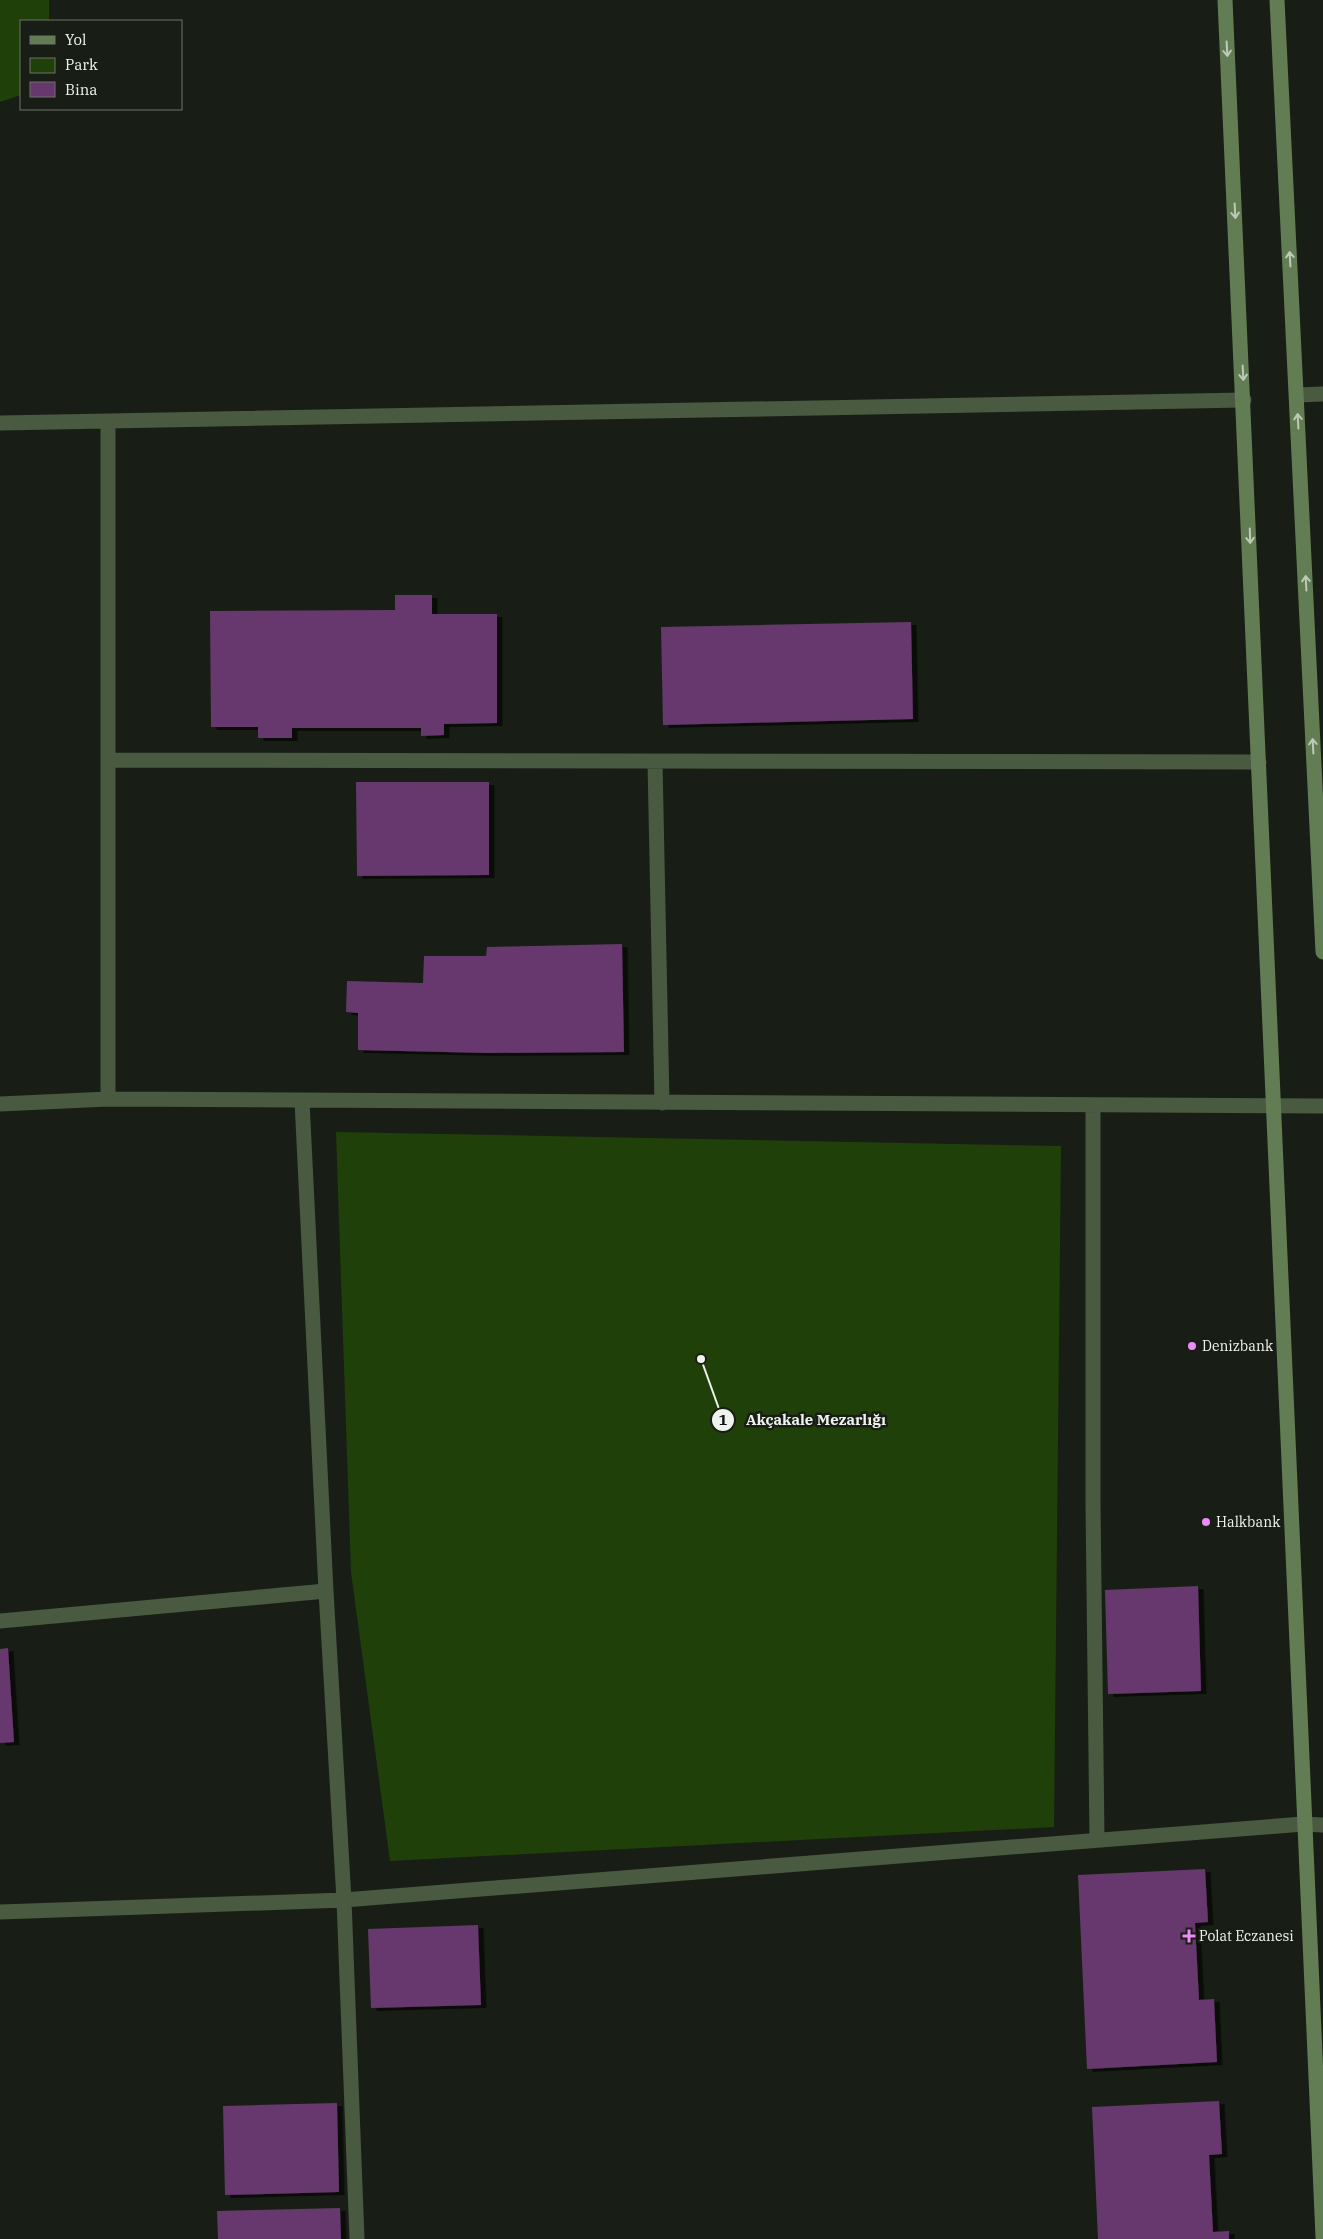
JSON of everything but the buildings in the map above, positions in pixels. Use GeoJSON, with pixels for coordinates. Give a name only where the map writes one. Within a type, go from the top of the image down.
{"type":"FeatureCollection","features":[{"type":"Feature","properties":{"kind":"main road"},"geometry":{"type":"LineString","coordinates":[[1225,0],[1260,762],[1302,1824],[1323,2237]]}},
{"type":"Feature","properties":{"kind":"main road"},"geometry":{"type":"LineString","coordinates":[[1277,0],[1323,952]]}},
{"type":"Feature","properties":{"kind":"street"},"geometry":{"type":"LineString","coordinates":[[1297,395],[1323,394]]}},
{"type":"Feature","properties":{"kind":"street"},"geometry":{"type":"LineString","coordinates":[[0,423],[1244,400]]}},
{"type":"Feature","properties":{"kind":"street"},"geometry":{"type":"LineString","coordinates":[[108,420],[108,1099]]}},
{"type":"Feature","properties":{"kind":"street"},"geometry":{"type":"LineString","coordinates":[[109,760],[1260,762]]}},
{"type":"Feature","properties":{"kind":"street"},"geometry":{"type":"LineString","coordinates":[[656,762],[662,1104]]}},
{"type":"Feature","properties":{"kind":"street"},"geometry":{"type":"LineString","coordinates":[[0,1104],[108,1099],[662,1104],[1323,1106]]}},
{"type":"Feature","properties":{"kind":"street"},"geometry":{"type":"LineString","coordinates":[[302,1101],[326,1591],[344,1900],[357,2239]]}},
{"type":"Feature","properties":{"kind":"street"},"geometry":{"type":"LineString","coordinates":[[1092,1106],[1092,1503],[1097,1840]]}},
{"type":"Feature","properties":{"kind":"street"},"geometry":{"type":"LineString","coordinates":[[0,1621],[326,1591]]}},
{"type":"Feature","properties":{"kind":"street"},"geometry":{"type":"LineString","coordinates":[[0,1912],[344,1900],[1302,1824],[1323,1825]]}},
{"type":"Feature","properties":{"kind":"green space"},"geometry":{"type":"Polygon","coordinates":[[[0,0],[49,0],[49,20],[20,20],[20,95],[0,102],[0,0]]]}},
{"type":"Feature","properties":{"kind":"green space"},"geometry":{"type":"Polygon","coordinates":[[[336,1132],[1061,1146],[1054,1827],[390,1861],[351,1572],[336,1132]]]}},
{"type":"Feature","properties":{"kind":"place","name":"Denizbank"},"geometry":{"type":"Point","coordinates":[1192,1346]}},
{"type":"Feature","properties":{"kind":"place","name":"Akçakale Mezarlığı"},"geometry":{"type":"Point","coordinates":[701,1359]}},
{"type":"Feature","properties":{"kind":"place","name":"Halkbank"},"geometry":{"type":"Point","coordinates":[1206,1522]}},
{"type":"Feature","properties":{"kind":"place","name":"Polat Eczanesi"},"geometry":{"type":"Point","coordinates":[1189,1936]}}]}
